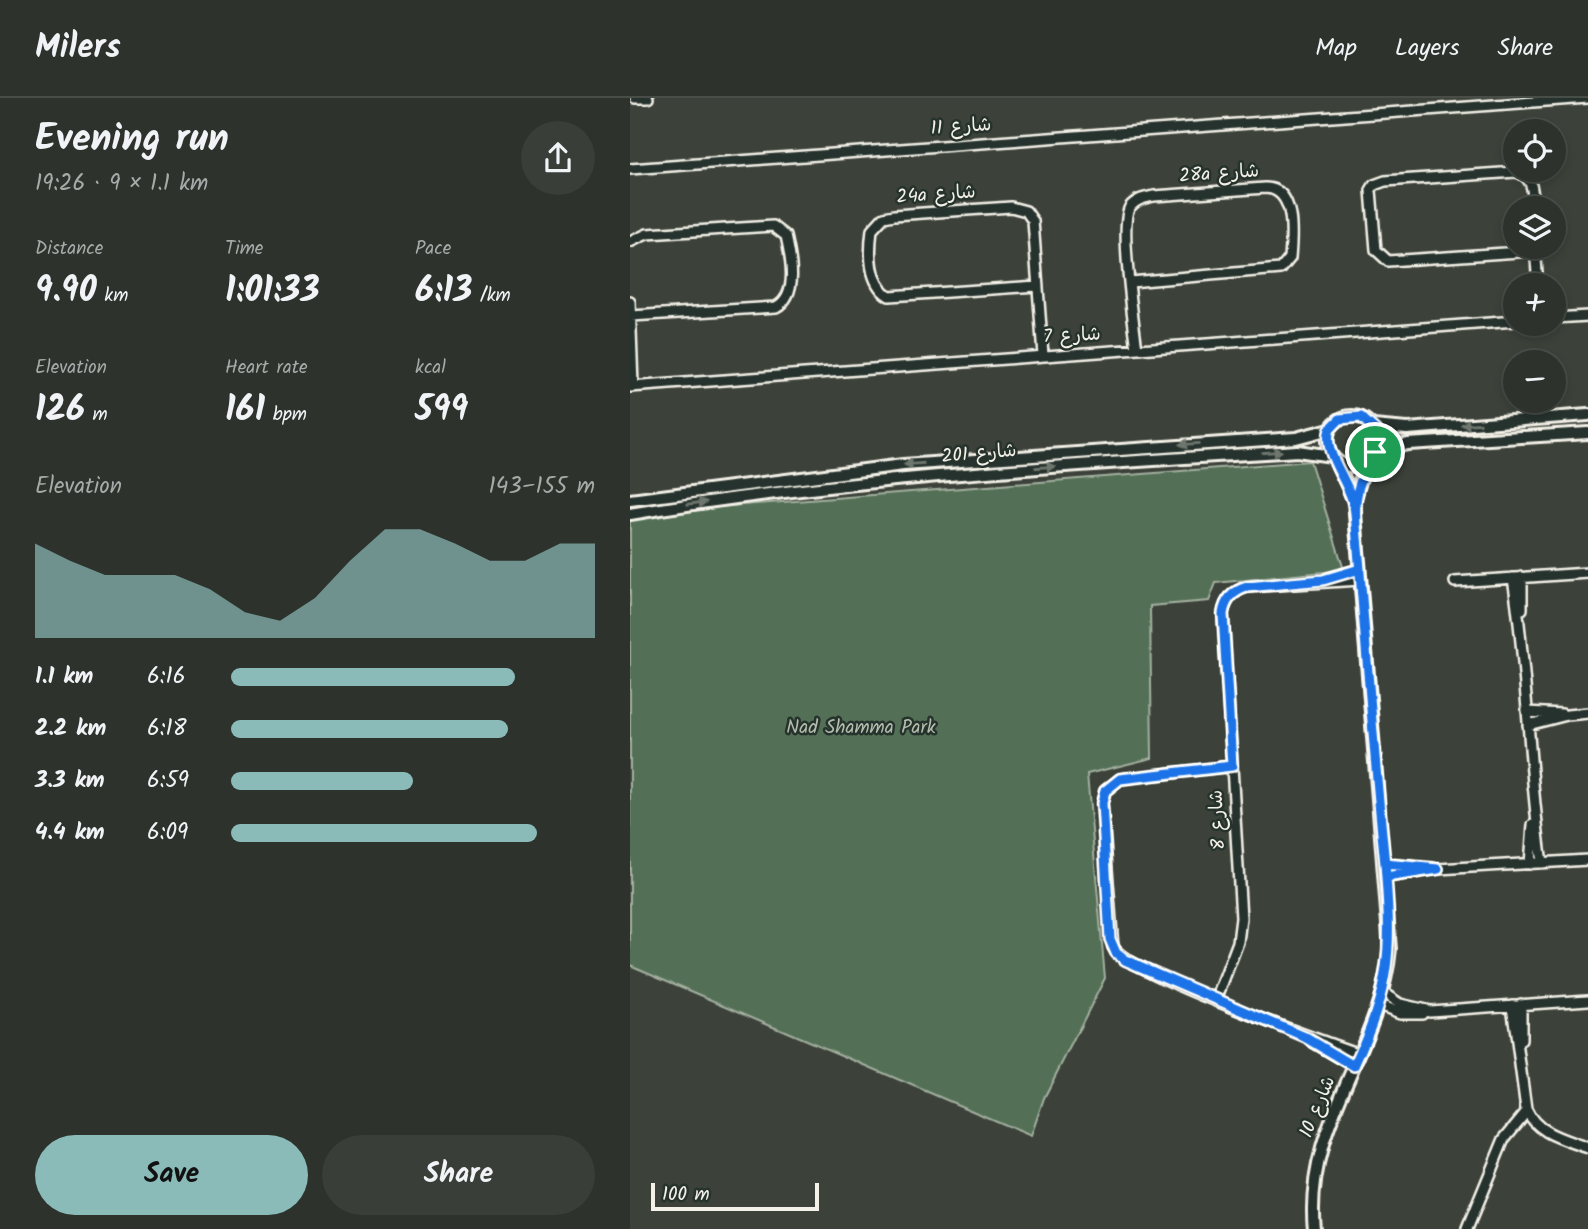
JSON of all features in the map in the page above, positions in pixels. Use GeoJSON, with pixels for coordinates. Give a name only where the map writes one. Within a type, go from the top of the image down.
{"type":"FeatureCollection","features":[{"type":"Feature","properties":{"kind":"street"},"geometry":{"type":"LineString","coordinates":[[635,98],[648,98]]}},
{"type":"Feature","properties":{"kind":"street","name":"شارع 11"},"geometry":{"type":"LineString","coordinates":[[630,169],[1588,98]]}},
{"type":"Feature","properties":{"kind":"street"},"geometry":{"type":"LineString","coordinates":[[1503,252],[1388,261],[1376,250],[1371,190],[1374,185],[1385,181],[1516,172],[1529,179],[1532,196]]}},
{"type":"Feature","properties":{"kind":"street","name":"28a شارع"},"geometry":{"type":"LineString","coordinates":[[1130,282],[1281,269],[1290,258],[1287,201],[1284,195],[1272,188],[1140,198],[1130,207],[1125,218],[1130,282],[1137,349]]}},
{"type":"Feature","properties":{"kind":"street","name":"24a شارع"},"geometry":{"type":"LineString","coordinates":[[1037,286],[889,296],[873,281],[872,230],[884,216],[1019,208],[1026,211],[1033,221],[1043,355]]}},
{"type":"Feature","properties":{"kind":"street"},"geometry":{"type":"LineString","coordinates":[[630,242],[647,234],[773,226],[786,236],[791,283],[787,298],[776,307],[631,316]]}},
{"type":"Feature","properties":{"kind":"street"},"geometry":{"type":"LineString","coordinates":[[630,302],[632,387]]}},
{"type":"Feature","properties":{"kind":"street"},"geometry":{"type":"LineString","coordinates":[[1566,317],[1588,316]]}},
{"type":"Feature","properties":{"kind":"street","name":"شارع 7"},"geometry":{"type":"LineString","coordinates":[[632,387],[1503,322]]}},
{"type":"Feature","properties":{"kind":"street"},"geometry":{"type":"LineString","coordinates":[[1588,415],[1407,429],[1373,426],[1354,416],[1340,419],[1330,429],[1327,443],[1334,458],[1351,466],[1366,462],[1375,452],[1408,444],[1588,433]]}},
{"type":"Feature","properties":{"kind":"street"},"geometry":{"type":"LineString","coordinates":[[1373,426],[1377,436],[1375,452]]}},
{"type":"Feature","properties":{"kind":"street","name":"شارع 201"},"geometry":{"type":"LineString","coordinates":[[630,500],[903,465],[1296,438],[1330,429]]}},
{"type":"Feature","properties":{"kind":"street","name":"شارع 201"},"geometry":{"type":"LineString","coordinates":[[630,514],[776,492],[972,472],[1297,451],[1334,458]]}},
{"type":"Feature","properties":{"kind":"street","name":"شارع 10"},"geometry":{"type":"LineString","coordinates":[[1314,1229],[1313,1182],[1320,1149],[1379,1005],[1390,949],[1354,501],[1334,458]]}},
{"type":"Feature","properties":{"kind":"street","name":"شارع 10"},"geometry":{"type":"LineString","coordinates":[[1354,501],[1366,462]]}},
{"type":"Feature","properties":{"kind":"street"},"geometry":{"type":"LineString","coordinates":[[1455,582],[1588,573]]}},
{"type":"Feature","properties":{"kind":"street","name":"شارع 8"},"geometry":{"type":"LineString","coordinates":[[1213,998],[1229,970],[1238,942],[1241,918],[1223,614],[1225,604],[1236,591],[1247,587],[1361,575]]}},
{"type":"Feature","properties":{"kind":"street"},"geometry":{"type":"LineString","coordinates":[[1518,578],[1535,820],[1542,863]]}},
{"type":"Feature","properties":{"kind":"street"},"geometry":{"type":"LineString","coordinates":[[1527,712],[1567,715]]}},
{"type":"Feature","properties":{"kind":"street"},"geometry":{"type":"LineString","coordinates":[[1528,725],[1567,715],[1588,713]]}},
{"type":"Feature","properties":{"kind":"street"},"geometry":{"type":"LineString","coordinates":[[1232,770],[1120,779],[1105,791],[1102,803],[1110,939],[1116,953],[1125,960],[1307,1038],[1359,1054]]}},
{"type":"Feature","properties":{"kind":"street"},"geometry":{"type":"LineString","coordinates":[[1530,864],[1535,820]]}},
{"type":"Feature","properties":{"kind":"street"},"geometry":{"type":"LineString","coordinates":[[1386,877],[1438,869],[1588,860]]}},
{"type":"Feature","properties":{"kind":"street"},"geometry":{"type":"LineString","coordinates":[[1385,864],[1438,869]]}},
{"type":"Feature","properties":{"kind":"street"},"geometry":{"type":"LineString","coordinates":[[1383,993],[1400,1004],[1430,1011]]}},
{"type":"Feature","properties":{"kind":"street"},"geometry":{"type":"LineString","coordinates":[[1379,1005],[1400,1013],[1588,1000]]}},
{"type":"Feature","properties":{"kind":"street"},"geometry":{"type":"LineString","coordinates":[[1517,1004],[1527,1111],[1534,1124],[1545,1132],[1588,1148]]}},
{"type":"Feature","properties":{"kind":"street"},"geometry":{"type":"LineString","coordinates":[[1307,1038],[1354,1066]]}},
{"type":"Feature","properties":{"kind":"street"},"geometry":{"type":"LineString","coordinates":[[1467,1229],[1504,1139],[1527,1111]]}},
{"type":"Feature","properties":{"kind":"street"},"geometry":{"type":"LineString","coordinates":[[1504,1139],[1518,1129],[1534,1124]]}},
{"type":"Feature","properties":{"kind":"green space","name":"Nad Shamma Park"},"geometry":{"type":"Polygon","coordinates":[[[1310,461],[1344,570],[1216,583],[1209,601],[1150,606],[1152,758],[1087,774],[1105,978],[1044,1098],[1031,1136],[630,965],[630,520],[666,511],[1310,461]]]}},
{"type":"Feature","properties":{"kind":"route"},"geometry":{"type":"LineString","coordinates":[[1375,452],[1366,462],[1354,501],[1360,569],[1336,575],[1323,580],[1241,588],[1231,595],[1225,604],[1223,614],[1232,766],[1120,779],[1109,786],[1102,797],[1110,939],[1116,953],[1125,960],[1307,1038],[1354,1066],[1379,1005],[1388,970],[1390,928],[1385,864],[1438,869],[1416,874],[1386,877],[1374,754],[1361,584],[1354,501],[1336,460],[1328,450],[1327,436],[1334,423],[1340,419],[1347,416],[1361,417],[1376,431],[1378,441],[1375,452]]}}]}
